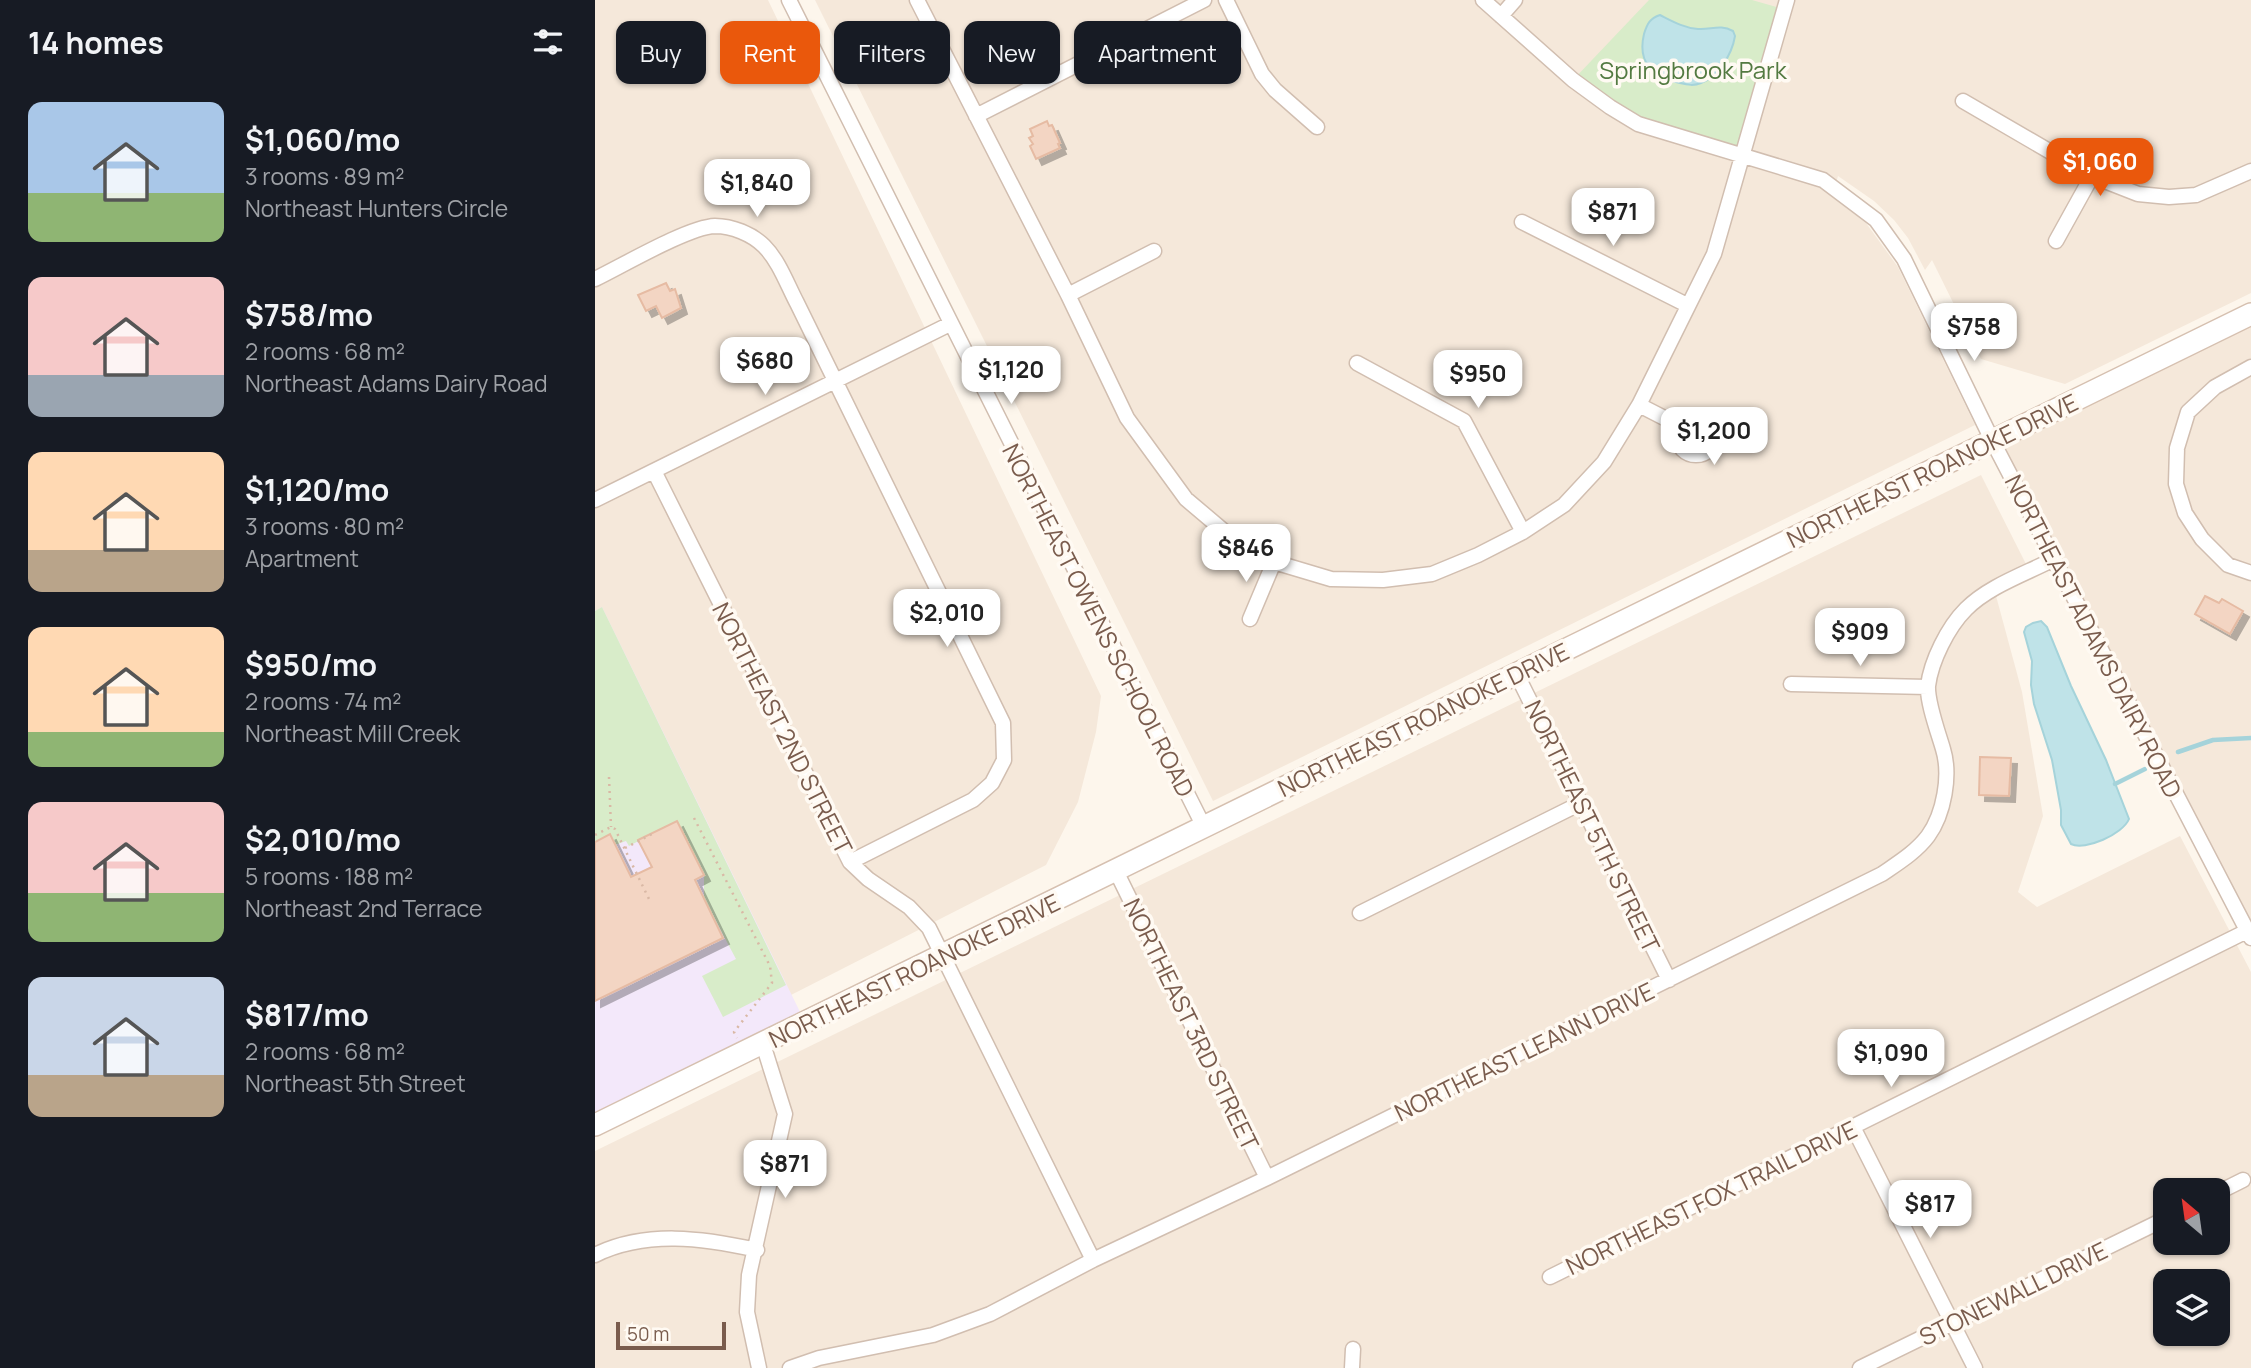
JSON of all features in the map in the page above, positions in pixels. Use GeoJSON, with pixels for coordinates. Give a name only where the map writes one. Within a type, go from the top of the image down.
{"type":"FeatureCollection","features":[{"type":"Feature","properties":{"kind":"street","name":"NORTHEAST OWENS SCHOOL ROAD"},"geometry":{"type":"LineString","coordinates":[[789,0],[1204,827]]}},
{"type":"Feature","properties":{"kind":"street"},"geometry":{"type":"LineString","coordinates":[[917,0],[1127,418],[1186,499],[1225,532],[1274,562],[1331,579],[1383,580],[1432,574],[1523,532],[1564,505],[1604,462],[1639,405],[1714,254],[1787,0]]}},
{"type":"Feature","properties":{"kind":"street"},"geometry":{"type":"LineString","coordinates":[[975,116],[1204,0]]}},
{"type":"Feature","properties":{"kind":"street"},"geometry":{"type":"LineString","coordinates":[[1226,0],[1262,74],[1275,90],[1317,127]]}},
{"type":"Feature","properties":{"kind":"street","name":"NORTHEAST ADAMS DAIRY ROAD"},"geometry":{"type":"LineString","coordinates":[[1483,0],[1573,80],[1638,124],[1823,180],[1876,220],[1904,259],[1992,440],[2249,935]]}},
{"type":"Feature","properties":{"kind":"street"},"geometry":{"type":"LineString","coordinates":[[1501,16],[1515,0]]}},
{"type":"Feature","properties":{"kind":"street"},"geometry":{"type":"LineString","coordinates":[[1963,101],[2092,176],[2138,194],[2169,197],[2196,195],[2251,171]]}},
{"type":"Feature","properties":{"kind":"street"},"geometry":{"type":"LineString","coordinates":[[2056,241],[2092,176]]}},
{"type":"Feature","properties":{"kind":"street"},"geometry":{"type":"LineString","coordinates":[[1522,222],[1688,305]]}},
{"type":"Feature","properties":{"kind":"street"},"geometry":{"type":"LineString","coordinates":[[595,279],[695,230],[715,226],[751,235],[773,257],[1003,723],[1005,760],[992,783],[973,800],[850,862]]}},
{"type":"Feature","properties":{"kind":"street"},"geometry":{"type":"LineString","coordinates":[[1067,295],[1154,251]]}},
{"type":"Feature","properties":{"kind":"street","name":"NORTHEAST ROANOKE DRIVE"},"geometry":{"type":"LineString","coordinates":[[595,1125],[2251,314]]}},
{"type":"Feature","properties":{"kind":"street"},"geometry":{"type":"LineString","coordinates":[[595,500],[950,324]]}},
{"type":"Feature","properties":{"kind":"street"},"geometry":{"type":"LineString","coordinates":[[1357,363],[1464,421],[1523,532]]}},
{"type":"Feature","properties":{"kind":"street"},"geometry":{"type":"LineString","coordinates":[[2251,367],[2215,387],[2188,412],[2177,448],[2176,484],[2185,513],[2202,539],[2228,565],[2251,573]]}},
{"type":"Feature","properties":{"kind":"street"},"geometry":{"type":"LineString","coordinates":[[1639,405],[1680,426]]}},
{"type":"Feature","properties":{"kind":"street","name":"NORTHEAST 2ND STREET"},"geometry":{"type":"LineString","coordinates":[[654,471],[850,862],[868,879],[909,907],[929,928],[1093,1260]]}},
{"type":"Feature","properties":{"kind":"street"},"geometry":{"type":"LineString","coordinates":[[1791,684],[1928,687],[1937,656],[1964,611],[1983,596],[2054,559]]}},
{"type":"Feature","properties":{"kind":"street"},"geometry":{"type":"LineString","coordinates":[[1250,619],[1274,562]]}},
{"type":"Feature","properties":{"kind":"street","name":"NORTHEAST 5TH STREET"},"geometry":{"type":"LineString","coordinates":[[1517,673],[1669,980]]}},
{"type":"Feature","properties":{"kind":"street","name":"NORTHEAST LEANN DRIVE"},"geometry":{"type":"LineString","coordinates":[[790,1368],[819,1358],[933,1335],[989,1314],[1093,1260],[1267,1178],[1882,874],[1909,856],[1928,836],[1940,811],[1947,761],[1928,687]]}},
{"type":"Feature","properties":{"kind":"street"},"geometry":{"type":"LineString","coordinates":[[1360,913],[1581,803]]}},
{"type":"Feature","properties":{"kind":"street","name":"NORTHEAST 3RD STREET"},"geometry":{"type":"LineString","coordinates":[[1116,871],[1267,1178]]}},
{"type":"Feature","properties":{"kind":"street","name":"NORTHEAST FOX TRAIL DRIVE"},"geometry":{"type":"LineString","coordinates":[[1550,1277],[2249,935]]}},
{"type":"Feature","properties":{"kind":"street"},"geometry":{"type":"LineString","coordinates":[[759,1368],[747,1312],[749,1275],[757,1250],[785,1115],[763,1044]]}},
{"type":"Feature","properties":{"kind":"street"},"geometry":{"type":"LineString","coordinates":[[1853,1127],[1975,1368]]}},
{"type":"Feature","properties":{"kind":"street"},"geometry":{"type":"LineString","coordinates":[[2230,1186],[2243,1180]]}},
{"type":"Feature","properties":{"kind":"street","name":"STONEWALL DRIVE"},"geometry":{"type":"LineString","coordinates":[[1860,1368],[2153,1225]]}},
{"type":"Feature","properties":{"kind":"street"},"geometry":{"type":"LineString","coordinates":[[595,1255],[643,1239],[710,1240],[757,1250]]}},
{"type":"Feature","properties":{"kind":"street"},"geometry":{"type":"LineString","coordinates":[[1345,1368],[1352,1368],[1353,1349]]}},
{"type":"Feature","properties":{"kind":"path"},"geometry":{"type":"LineString","coordinates":[[608,777],[611,827]]}},
{"type":"Feature","properties":{"kind":"path"},"geometry":{"type":"LineString","coordinates":[[694,818],[770,965],[772,983],[734,1032],[738,1041]]}},
{"type":"Feature","properties":{"kind":"path"},"geometry":{"type":"LineString","coordinates":[[595,835],[611,827]]}},
{"type":"Feature","properties":{"kind":"path"},"geometry":{"type":"LineString","coordinates":[[611,827],[615,829],[649,899]]}},
{"type":"Feature","properties":{"kind":"path"},"geometry":{"type":"LineString","coordinates":[[625,848],[654,833]]}},
{"type":"Feature","properties":{"kind":"shaded area"},"geometry":{"type":"Polygon","coordinates":[[[595,0],[768,0],[778,21],[720,21],[720,84],[808,84],[1101,696],[1096,732],[1078,802],[1046,865],[791,995],[602,608],[595,611],[595,0]]]}},
{"type":"Feature","properties":{"kind":"shaded area"},"geometry":{"type":"Polygon","coordinates":[[[815,0],[2251,0],[2251,293],[2065,384],[1981,359],[1932,260],[1925,270],[1908,238],[1894,220],[1874,201],[1838,176],[1832,197],[1866,223],[1898,267],[1975,425],[1213,801],[857,84],[950,84],[950,21],[834,21],[834,38],[815,0]]]}},
{"type":"Feature","properties":{"kind":"shaded area"},"geometry":{"type":"Polygon","coordinates":[[[2251,314],[2251,938],[1992,440],[2251,314]]]}},
{"type":"Feature","properties":{"kind":"shaded area"},"geometry":{"type":"Polygon","coordinates":[[[1981,475],[2026,564],[1992,581],[2022,692],[2043,816],[2018,892],[2037,907],[2180,836],[2251,972],[2251,1368],[595,1368],[595,1151],[1981,475]]]}},
{"type":"Feature","properties":{"kind":"shaded area"},"geometry":{"type":"Polygon","coordinates":[[[602,607],[802,1016],[595,1117],[595,611],[602,607]]]}},
{"type":"Feature","properties":{"kind":"green space","name":"Springbrook Park"},"geometry":{"type":"Polygon","coordinates":[[[1649,0],[1752,0],[1784,9],[1743,154],[1638,124],[1573,80],[1649,0]]]}},
{"type":"Feature","properties":{"kind":"green space"},"geometry":{"type":"Polygon","coordinates":[[[602,607],[786,985],[723,1017],[702,976],[736,959],[704,899],[704,875],[677,821],[629,846],[626,841],[615,845],[610,835],[595,842],[595,611],[602,607]]]}},
{"type":"Feature","properties":{"kind":"water"},"geometry":{"type":"Polygon","coordinates":[[[1660,15],[1693,28],[1733,31],[1735,36],[1724,64],[1708,80],[1688,85],[1662,77],[1649,67],[1643,53],[1644,34],[1649,22],[1660,15]]]}},
{"type":"Feature","properties":{"kind":"water"},"geometry":{"type":"Polygon","coordinates":[[[2041,621],[2047,627],[2129,819],[2112,835],[2085,845],[2071,844],[2061,825],[2052,760],[2034,704],[2031,685],[2032,661],[2024,632],[2026,627],[2041,621]]]}},
{"type":"Feature","properties":{"kind":"building"},"geometry":{"type":"Polygon","coordinates":[[[1047,121],[1049,126],[1052,125],[1060,148],[1036,159],[1030,146],[1033,144],[1029,138],[1033,136],[1030,129],[1047,121]]]}},
{"type":"Feature","properties":{"kind":"building"},"geometry":{"type":"Polygon","coordinates":[[[666,283],[670,291],[675,289],[681,308],[662,318],[656,306],[646,311],[638,295],[666,283]]]}},
{"type":"Feature","properties":{"kind":"building"},"geometry":{"type":"Polygon","coordinates":[[[2205,596],[2219,603],[2222,599],[2243,611],[2230,634],[2195,614],[2205,596]]]}},
{"type":"Feature","properties":{"kind":"building"},"geometry":{"type":"Polygon","coordinates":[[[1980,757],[2011,758],[2009,796],[1979,795],[1980,757]]]}},
{"type":"Feature","properties":{"kind":"building"},"geometry":{"type":"Polygon","coordinates":[[[677,821],[704,875],[695,880],[723,938],[595,1001],[595,842],[610,834],[631,877],[652,867],[638,840],[677,821]]]}},
{"type":"Feature","properties":{"kind":"waterway"},"geometry":{"type":"LineString","coordinates":[[2178,752],[2213,740],[2251,738]]}},
{"type":"Feature","properties":{"kind":"waterway"},"geometry":{"type":"LineString","coordinates":[[2115,784],[2145,769]]}}]}
